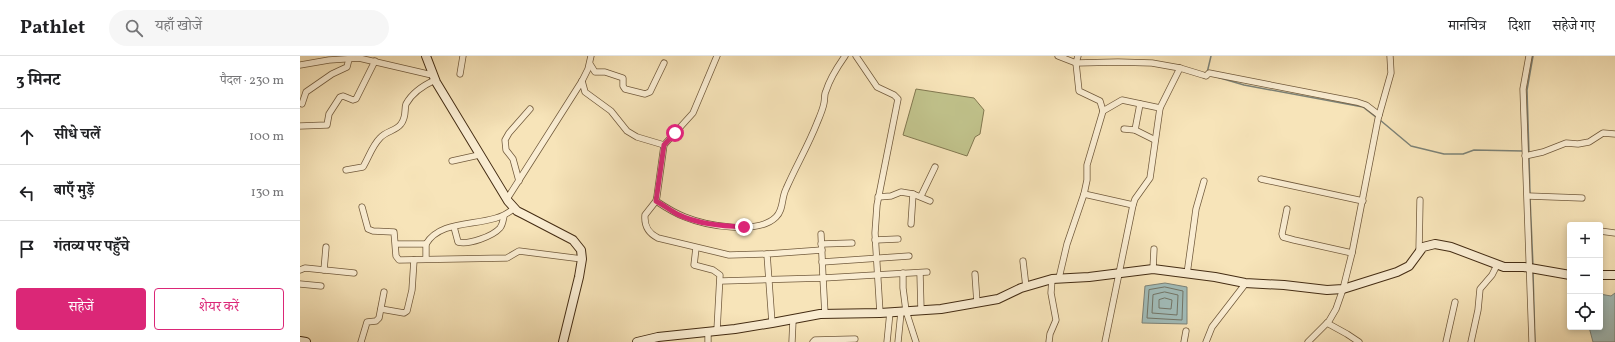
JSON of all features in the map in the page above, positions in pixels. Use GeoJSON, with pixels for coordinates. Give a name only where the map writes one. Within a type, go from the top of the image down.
{"type":"FeatureCollection","features":[{"type":"Feature","properties":{"kind":"street"},"geometry":{"type":"LineString","coordinates":[[426,56],[433,78],[479,155],[514,208],[573,240],[581,250],[582,259],[580,277],[563,342]]}},
{"type":"Feature","properties":{"kind":"street"},"geometry":{"type":"LineString","coordinates":[[460,74],[463,56]]}},
{"type":"Feature","properties":{"kind":"street"},"geometry":{"type":"LineString","coordinates":[[507,199],[582,81],[590,64],[591,56]]}},
{"type":"Feature","properties":{"kind":"street"},"geometry":{"type":"LineString","coordinates":[[716,56],[699,103],[693,113],[664,145],[656,201],[645,215],[647,229],[651,234],[658,238],[729,255],[822,250]]}},
{"type":"Feature","properties":{"kind":"street"},"geometry":{"type":"LineString","coordinates":[[656,201],[677,214],[687,218],[726,226],[759,226],[768,223],[776,217],[783,206],[785,191],[797,163],[806,151],[818,122],[823,107],[825,92],[845,56]]}},
{"type":"Feature","properties":{"kind":"street"},"geometry":{"type":"LineString","coordinates":[[856,56],[876,87],[894,95],[898,99],[878,197],[875,240],[880,313]]}},
{"type":"Feature","properties":{"kind":"street"},"geometry":{"type":"LineString","coordinates":[[1058,56],[1076,64],[1118,62],[1152,63],[1180,68],[1357,102],[1366,105],[1379,117]]}},
{"type":"Feature","properties":{"kind":"street"},"geometry":{"type":"LineString","coordinates":[[1049,342],[1050,334],[1056,320],[1051,297],[1055,279],[1084,194],[1087,180],[1087,165],[1103,110],[1100,101],[1080,91],[1076,64],[1078,56]]}},
{"type":"Feature","properties":{"kind":"street"},"geometry":{"type":"LineString","coordinates":[[1308,342],[1327,323],[1336,309],[1343,289],[1363,201],[1379,117],[1391,74],[1390,56]]}},
{"type":"Feature","properties":{"kind":"street"},"geometry":{"type":"LineString","coordinates":[[1529,56],[1523,89],[1532,342]]}},
{"type":"Feature","properties":{"kind":"street"},"geometry":{"type":"LineString","coordinates":[[300,65],[332,58],[360,57],[433,78]]}},
{"type":"Feature","properties":{"kind":"street"},"geometry":{"type":"LineString","coordinates":[[302,104],[306,92],[332,74],[348,67],[349,58]]}},
{"type":"Feature","properties":{"kind":"street"},"geometry":{"type":"LineString","coordinates":[[300,126],[327,125],[329,114],[340,97],[343,96],[353,100],[356,99],[375,61]]}},
{"type":"Feature","properties":{"kind":"street"},"geometry":{"type":"LineString","coordinates":[[590,64],[595,72],[606,72],[623,78],[623,86],[625,89],[645,94],[650,92],[664,63]]}},
{"type":"Feature","properties":{"kind":"street"},"geometry":{"type":"LineString","coordinates":[[1105,342],[1132,205],[1150,178],[1160,108],[1180,68]]}},
{"type":"Feature","properties":{"kind":"street"},"geometry":{"type":"LineString","coordinates":[[346,170],[363,167],[369,152],[380,137],[396,129],[401,124],[406,114],[406,104],[433,78]]}},
{"type":"Feature","properties":{"kind":"street"},"geometry":{"type":"LineString","coordinates":[[582,81],[585,92],[611,111],[627,131],[637,137],[664,145]]}},
{"type":"Feature","properties":{"kind":"street"},"geometry":{"type":"LineString","coordinates":[[1103,110],[1122,100],[1160,108]]}},
{"type":"Feature","properties":{"kind":"street"},"geometry":{"type":"LineString","coordinates":[[1135,130],[1140,104]]}},
{"type":"Feature","properties":{"kind":"street"},"geometry":{"type":"LineString","coordinates":[[519,182],[513,159],[506,150],[505,140],[509,133],[530,109]]}},
{"type":"Feature","properties":{"kind":"street"},"geometry":{"type":"LineString","coordinates":[[1124,129],[1135,130],[1155,140]]}},
{"type":"Feature","properties":{"kind":"street"},"geometry":{"type":"LineString","coordinates":[[1525,156],[1542,152],[1566,143],[1578,144],[1589,142],[1602,132],[1615,134]]}},
{"type":"Feature","properties":{"kind":"street"},"geometry":{"type":"LineString","coordinates":[[452,161],[479,155]]}},
{"type":"Feature","properties":{"kind":"street"},"geometry":{"type":"LineString","coordinates":[[921,196],[935,167]]}},
{"type":"Feature","properties":{"kind":"street"},"geometry":{"type":"LineString","coordinates":[[1261,179],[1363,201]]}},
{"type":"Feature","properties":{"kind":"street"},"geometry":{"type":"LineString","coordinates":[[1187,274],[1196,209],[1204,181]]}},
{"type":"Feature","properties":{"kind":"street"},"geometry":{"type":"LineString","coordinates":[[878,197],[891,196],[901,192],[921,196],[930,201]]}},
{"type":"Feature","properties":{"kind":"street"},"geometry":{"type":"LineString","coordinates":[[911,224],[913,194]]}},
{"type":"Feature","properties":{"kind":"street"},"geometry":{"type":"LineString","coordinates":[[1084,194],[1132,205]]}},
{"type":"Feature","properties":{"kind":"street"},"geometry":{"type":"LineString","coordinates":[[1528,196],[1582,198]]}},
{"type":"Feature","properties":{"kind":"street"},"geometry":{"type":"LineString","coordinates":[[1419,252],[1420,200]]}},
{"type":"Feature","properties":{"kind":"street"},"geometry":{"type":"LineString","coordinates":[[362,208],[368,229],[373,231],[394,232],[397,259],[507,258],[519,251],[582,259]]}},
{"type":"Feature","properties":{"kind":"street"},"geometry":{"type":"LineString","coordinates":[[426,259],[426,244],[434,235],[454,227],[504,216],[514,208]]}},
{"type":"Feature","properties":{"kind":"street"},"geometry":{"type":"LineString","coordinates":[[1287,209],[1282,234],[1283,236],[1294,240],[1352,253]]}},
{"type":"Feature","properties":{"kind":"street"},"geometry":{"type":"LineString","coordinates":[[454,227],[458,242],[461,243],[478,240],[500,228],[504,216]]}},
{"type":"Feature","properties":{"kind":"street"},"geometry":{"type":"LineString","coordinates":[[1603,231],[1615,233]]}},
{"type":"Feature","properties":{"kind":"street"},"geometry":{"type":"LineString","coordinates":[[821,234],[825,314]]}},
{"type":"Feature","properties":{"kind":"street"},"geometry":{"type":"LineString","coordinates":[[875,240],[898,239]]}},
{"type":"Feature","properties":{"kind":"street"},"geometry":{"type":"LineString","coordinates":[[821,244],[852,243]]}},
{"type":"Feature","properties":{"kind":"street"},"geometry":{"type":"LineString","coordinates":[[396,244],[426,244]]}},
{"type":"Feature","properties":{"kind":"street"},"geometry":{"type":"LineString","coordinates":[[637,342],[658,337],[772,324],[825,314],[880,313],[941,309],[998,299],[1026,287],[1055,279],[1089,277],[1153,269],[1246,283],[1284,285],[1327,290],[1343,289],[1397,272],[1409,266],[1423,247],[1429,245],[1451,247],[1497,265],[1529,268],[1567,274]]}},
{"type":"Feature","properties":{"kind":"street"},"geometry":{"type":"LineString","coordinates":[[324,270],[326,247]]}},
{"type":"Feature","properties":{"kind":"street"},"geometry":{"type":"LineString","coordinates":[[696,248],[694,265],[718,272],[720,274],[717,330]]}},
{"type":"Feature","properties":{"kind":"street"},"geometry":{"type":"LineString","coordinates":[[1153,269],[1154,249]]}},
{"type":"Feature","properties":{"kind":"street"},"geometry":{"type":"LineString","coordinates":[[767,254],[772,324]]}},
{"type":"Feature","properties":{"kind":"street"},"geometry":{"type":"LineString","coordinates":[[822,262],[909,256]]}},
{"type":"Feature","properties":{"kind":"street"},"geometry":{"type":"LineString","coordinates":[[381,309],[404,313],[407,311],[412,290],[414,260]]}},
{"type":"Feature","properties":{"kind":"street"},"geometry":{"type":"LineString","coordinates":[[1023,261],[1026,287]]}},
{"type":"Feature","properties":{"kind":"street"},"geometry":{"type":"LineString","coordinates":[[1471,342],[1478,310],[1480,289],[1492,275],[1497,265]]}},
{"type":"Feature","properties":{"kind":"street"},"geometry":{"type":"LineString","coordinates":[[300,270],[305,268],[354,273]]}},
{"type":"Feature","properties":{"kind":"street"},"geometry":{"type":"LineString","coordinates":[[720,282],[769,281],[927,272]]}},
{"type":"Feature","properties":{"kind":"street"},"geometry":{"type":"LineString","coordinates":[[898,342],[903,311],[903,273]]}},
{"type":"Feature","properties":{"kind":"street"},"geometry":{"type":"LineString","coordinates":[[920,273],[921,310]]}},
{"type":"Feature","properties":{"kind":"street"},"geometry":{"type":"LineString","coordinates":[[976,274],[977,303]]}},
{"type":"Feature","properties":{"kind":"street"},"geometry":{"type":"LineString","coordinates":[[1603,275],[1615,275]]}},
{"type":"Feature","properties":{"kind":"street"},"geometry":{"type":"LineString","coordinates":[[1206,342],[1212,326],[1246,283]]}},
{"type":"Feature","properties":{"kind":"street"},"geometry":{"type":"LineString","coordinates":[[300,284],[321,286]]}},
{"type":"Feature","properties":{"kind":"street"},"geometry":{"type":"LineString","coordinates":[[361,342],[366,323],[368,321],[378,320],[384,292]]}},
{"type":"Feature","properties":{"kind":"street"},"geometry":{"type":"LineString","coordinates":[[1446,342],[1455,302]]}},
{"type":"Feature","properties":{"kind":"street"},"geometry":{"type":"LineString","coordinates":[[903,311],[916,342]]}},
{"type":"Feature","properties":{"kind":"street"},"geometry":{"type":"LineString","coordinates":[[887,342],[890,312]]}},
{"type":"Feature","properties":{"kind":"street"},"geometry":{"type":"LineString","coordinates":[[792,342],[793,320]]}},
{"type":"Feature","properties":{"kind":"street"},"geometry":{"type":"LineString","coordinates":[[1327,323],[1359,342]]}},
{"type":"Feature","properties":{"kind":"street"},"geometry":{"type":"LineString","coordinates":[[1184,342],[1186,331]]}},
{"type":"Feature","properties":{"kind":"street"},"geometry":{"type":"LineString","coordinates":[[708,332],[708,342]]}},
{"type":"Feature","properties":{"kind":"street"},"geometry":{"type":"LineString","coordinates":[[813,342],[815,340],[823,339],[855,339]]}},
{"type":"Feature","properties":{"kind":"street"},"geometry":{"type":"LineString","coordinates":[[300,341],[306,342]]}},
{"type":"Feature","properties":{"kind":"green space"},"geometry":{"type":"Polygon","coordinates":[[[916,89],[974,98],[984,110],[980,134],[975,137],[967,156],[903,135],[916,89]]]}},
{"type":"Feature","properties":{"kind":"water"},"geometry":{"type":"Polygon","coordinates":[[[1165,283],[1187,287],[1187,324],[1142,323],[1145,286],[1165,283]]]}},
{"type":"Feature","properties":{"kind":"water"},"geometry":{"type":"Polygon","coordinates":[[[1615,293],[1615,342],[1593,342],[1590,330],[1603,330],[1603,295],[1611,296],[1615,293]]]}},
{"type":"Feature","properties":{"kind":"waterway"},"geometry":{"type":"LineString","coordinates":[[1207,73],[1211,56]]}},
{"type":"Feature","properties":{"kind":"waterway"},"geometry":{"type":"LineString","coordinates":[[1529,154],[1527,90],[1533,56]]}},
{"type":"Feature","properties":{"kind":"waterway"},"geometry":{"type":"LineString","coordinates":[[1210,75],[1244,85],[1363,107],[1377,118]]}},
{"type":"Feature","properties":{"kind":"waterway"},"geometry":{"type":"LineString","coordinates":[[1380,120],[1411,146],[1444,154],[1463,154],[1474,150],[1523,151]]}},
{"type":"Feature","properties":{"kind":"waterway"},"geometry":{"type":"LineString","coordinates":[[1529,157],[1530,194]]}},
{"type":"Feature","properties":{"kind":"waterway"},"geometry":{"type":"LineString","coordinates":[[1530,197],[1533,266]]}},
{"type":"Feature","properties":{"kind":"waterway"},"geometry":{"type":"LineString","coordinates":[[1533,272],[1535,342]]}},
{"type":"Feature","properties":{"kind":"route"},"geometry":{"type":"LineString","coordinates":[[675,133],[664,145],[656,201],[677,214],[687,218],[726,226],[744,227]]}}]}
